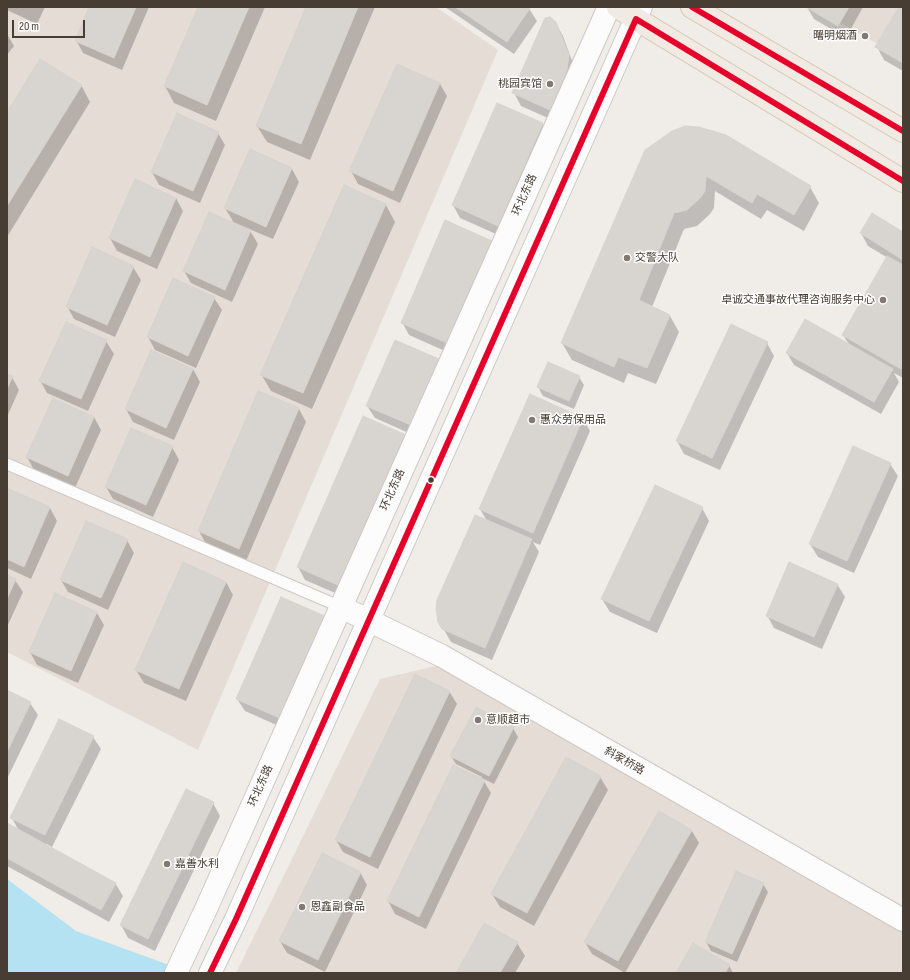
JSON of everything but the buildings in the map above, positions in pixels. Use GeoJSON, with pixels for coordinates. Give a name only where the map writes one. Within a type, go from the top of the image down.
{"type":"FeatureCollection","features":[{"type":"Feature","properties":{"kind":"main road"},"geometry":{"type":"LineString","coordinates":[[618,7],[638,13],[903,181]]}},
{"type":"Feature","properties":{"kind":"main road"},"geometry":{"type":"LineString","coordinates":[[692,7],[903,131]]}},
{"type":"Feature","properties":{"kind":"street","name":"环北东路"},"geometry":{"type":"LineString","coordinates":[[176,973],[609,7]]}},
{"type":"Feature","properties":{"kind":"street"},"geometry":{"type":"LineString","coordinates":[[210,973],[236,919],[638,13]]}},
{"type":"Feature","properties":{"kind":"street","name":"斜家桥路"},"geometry":{"type":"LineString","coordinates":[[341,607],[442,656],[903,920]]}},
{"type":"Feature","properties":{"kind":"lane"},"geometry":{"type":"LineString","coordinates":[[7,464],[341,607]]}},
{"type":"Feature","properties":{"kind":"shaded area"},"geometry":{"type":"Polygon","coordinates":[[[7,7],[436,7],[498,50],[198,750],[7,652],[7,7]]]}},
{"type":"Feature","properties":{"kind":"shaded area"},"geometry":{"type":"Polygon","coordinates":[[[812,7],[903,7],[903,58],[812,7]]]}},
{"type":"Feature","properties":{"kind":"shaded area"},"geometry":{"type":"Polygon","coordinates":[[[440,665],[903,930],[903,973],[236,973],[380,679],[440,665]]]}},
{"type":"Feature","properties":{"kind":"water"},"geometry":{"type":"Polygon","coordinates":[[[7,879],[76,931],[191,973],[7,973],[7,879]]]}},
{"type":"Feature","properties":{"kind":"transit line"},"geometry":{"type":"LineString","coordinates":[[692,7],[903,131]]}},
{"type":"Feature","properties":{"kind":"transit line"},"geometry":{"type":"LineString","coordinates":[[210,973],[236,919],[636,19],[903,181]]}},
{"type":"Feature","properties":{"kind":"place","name":"曙明烟酒"},"geometry":{"type":"Point","coordinates":[865,36]}},
{"type":"Feature","properties":{"kind":"place","name":"桃园宾馆"},"geometry":{"type":"Point","coordinates":[550,84]}},
{"type":"Feature","properties":{"kind":"place","name":"交警大队"},"geometry":{"type":"Point","coordinates":[627,258]}},
{"type":"Feature","properties":{"kind":"place","name":"卓诚交通事故代理咨询服务中心"},"geometry":{"type":"Point","coordinates":[883,300]}},
{"type":"Feature","properties":{"kind":"place","name":"惠众劳保用品"},"geometry":{"type":"Point","coordinates":[532,420]}},
{"type":"Feature","properties":{"kind":"place","name":"意顺超市"},"geometry":{"type":"Point","coordinates":[478,720]}},
{"type":"Feature","properties":{"kind":"place","name":"嘉善水利"},"geometry":{"type":"Point","coordinates":[167,864]}},
{"type":"Feature","properties":{"kind":"place","name":"恩鑫副食品"},"geometry":{"type":"Point","coordinates":[302,907]}}]}
